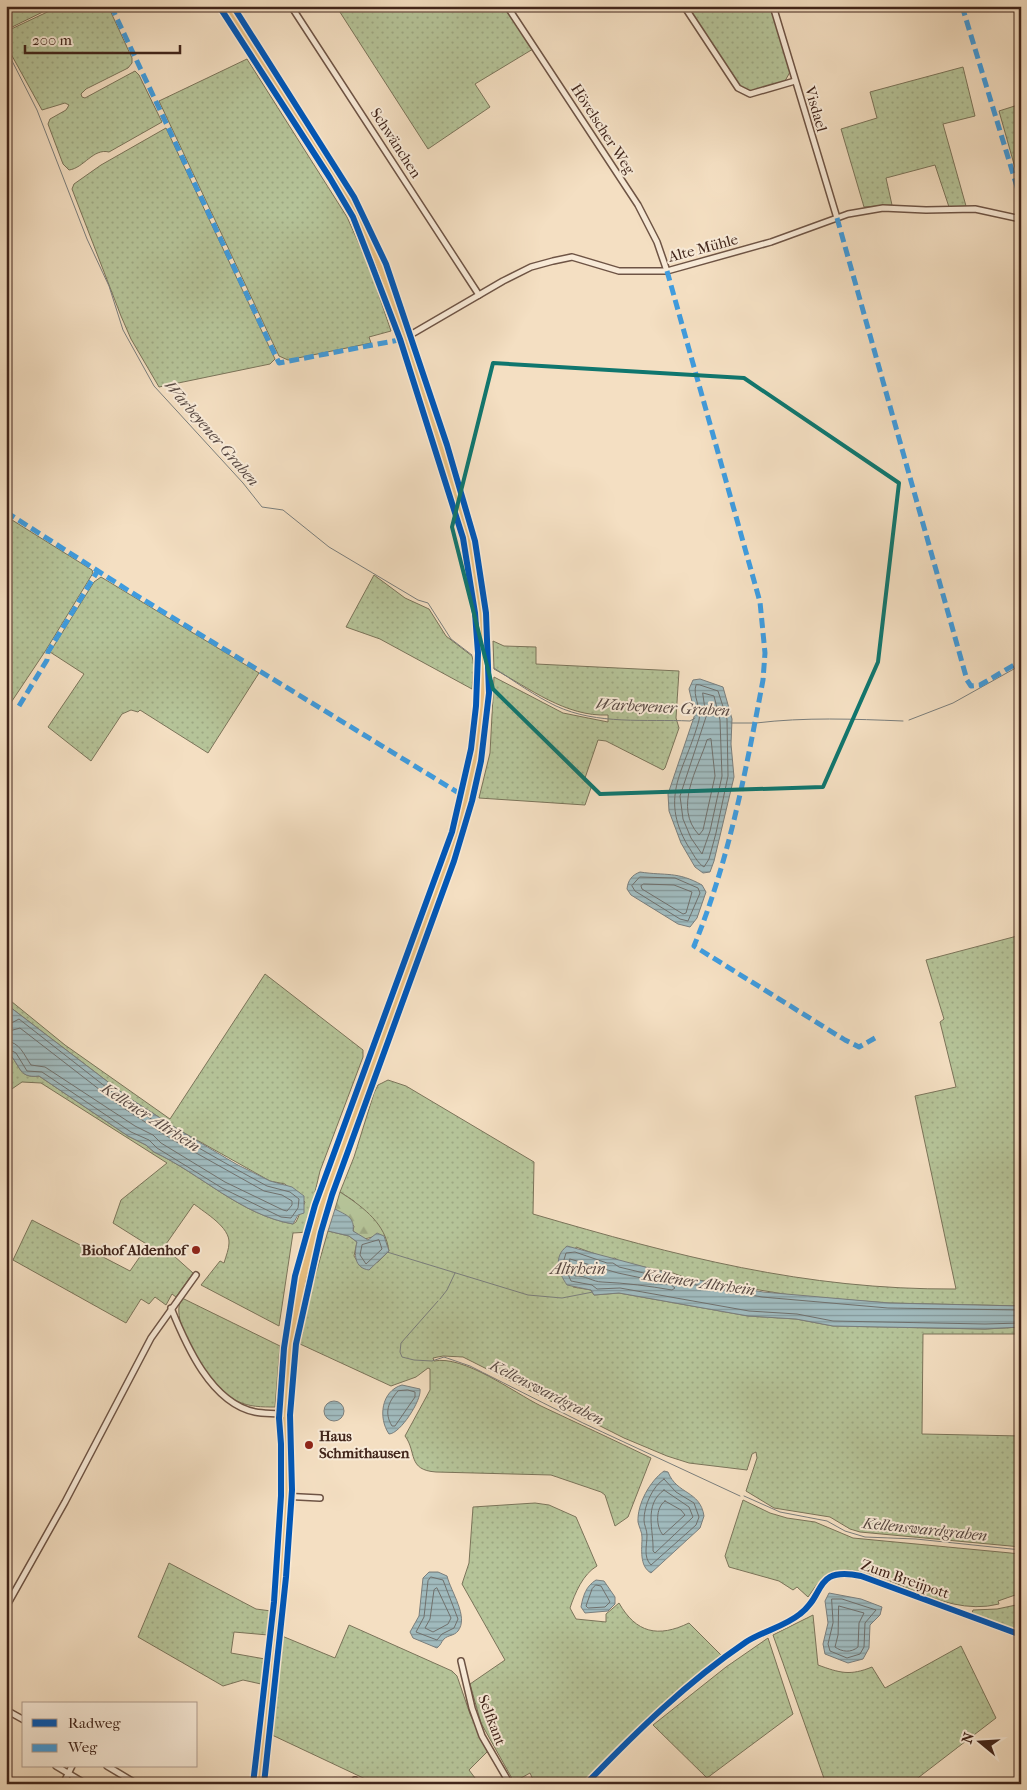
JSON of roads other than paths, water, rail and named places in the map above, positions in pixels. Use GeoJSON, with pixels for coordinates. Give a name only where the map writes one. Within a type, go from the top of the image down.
{"type":"FeatureCollection","features":[{"type":"Feature","properties":{"kind":"main road"},"geometry":{"type":"LineString","coordinates":[[227,6],[358,214],[378,260],[454,488],[468,538],[478,593],[482,638],[483,691],[474,767],[449,858],[320,1207],[307,1255],[293,1321],[286,1415],[279,1604],[258,1784]]}},
{"type":"Feature","properties":{"kind":"street","name":"Schwänchen"},"geometry":{"type":"LineString","coordinates":[[291,6],[479,295]]}},
{"type":"Feature","properties":{"kind":"street","name":"Hövelscher Weg"},"geometry":{"type":"LineString","coordinates":[[508,6],[638,205],[657,242],[667,271]]}},
{"type":"Feature","properties":{"kind":"street"},"geometry":{"type":"LineString","coordinates":[[684,6],[738,88],[750,94],[795,81]]}},
{"type":"Feature","properties":{"kind":"street","name":"Visdael"},"geometry":{"type":"LineString","coordinates":[[773,6],[837,218]]}},
{"type":"Feature","properties":{"kind":"street","name":"Alte Mühle"},"geometry":{"type":"LineString","coordinates":[[405,338],[531,267],[572,257],[619,271],[667,271],[771,242],[837,218],[883,208],[926,210],[975,209],[1021,219]]}},
{"type":"Feature","properties":{"kind":"street"},"geometry":{"type":"LineString","coordinates":[[6,1607],[65,1502],[151,1338],[196,1275]]}},
{"type":"Feature","properties":{"kind":"street"},"geometry":{"type":"LineString","coordinates":[[171,1308],[186,1343],[201,1369],[222,1394],[238,1405],[255,1412],[286,1415]]}},
{"type":"Feature","properties":{"kind":"street"},"geometry":{"type":"LineString","coordinates":[[283,1496],[320,1498]]}},
{"type":"Feature","properties":{"kind":"street","name":"Zum Breijpott"},"geometry":{"type":"LineString","coordinates":[[586,1784],[642,1727],[704,1674],[748,1641],[802,1613],[820,1585],[832,1576],[850,1574],[861,1576],[1021,1634]]}},
{"type":"Feature","properties":{"kind":"street","name":"Selfkant"},"geometry":{"type":"LineString","coordinates":[[461,1661],[472,1708],[482,1736],[510,1784]]}},
{"type":"Feature","properties":{"kind":"street"},"geometry":{"type":"LineString","coordinates":[[6,1710],[22,1719]]}},
{"type":"Feature","properties":{"kind":"street"},"geometry":{"type":"LineString","coordinates":[[60,1768],[86,1784]]}},
{"type":"Feature","properties":{"kind":"street"},"geometry":{"type":"LineString","coordinates":[[63,1784],[71,1768]]}},
{"type":"Feature","properties":{"kind":"street"},"geometry":{"type":"LineString","coordinates":[[110,1768],[137,1784]]}},
{"type":"Feature","properties":{"kind":"water"},"geometry":{"type":"Polygon","coordinates":[[[700,679],[723,687],[732,719],[731,744],[734,777],[714,861],[710,872],[703,873],[695,867],[681,843],[669,811],[668,794],[695,714],[689,689],[693,680],[700,679]]]}},
{"type":"Feature","properties":{"kind":"water"},"geometry":{"type":"Polygon","coordinates":[[[640,872],[678,876],[702,885],[706,892],[697,918],[690,927],[678,924],[631,895],[627,889],[629,880],[640,872]]]}},
{"type":"Feature","properties":{"kind":"water"},"geometry":{"type":"Polygon","coordinates":[[[6,1004],[129,1098],[179,1130],[236,1164],[270,1181],[292,1187],[304,1196],[304,1213],[298,1215],[293,1224],[256,1212],[128,1136],[39,1076],[23,1073],[6,1051],[6,1022],[11,1018],[11,1015],[6,1011],[6,1004]]]}},
{"type":"Feature","properties":{"kind":"water"},"geometry":{"type":"Polygon","coordinates":[[[335,1209],[351,1219],[353,1231],[368,1240],[377,1233],[384,1236],[389,1251],[369,1270],[360,1266],[356,1260],[357,1242],[349,1236],[328,1231],[335,1209]]]}},
{"type":"Feature","properties":{"kind":"water","name":"Altrhein"},"geometry":{"type":"Polygon","coordinates":[[[567,1246],[686,1278],[763,1292],[889,1303],[1021,1306],[1021,1327],[985,1329],[833,1326],[796,1319],[748,1316],[619,1293],[594,1295],[591,1290],[567,1285],[564,1280],[559,1270],[558,1260],[567,1246]]]}},
{"type":"Feature","properties":{"kind":"water"},"geometry":{"type":"Polygon","coordinates":[[[402,1385],[420,1389],[420,1394],[418,1401],[404,1423],[394,1433],[389,1434],[383,1420],[384,1406],[390,1393],[402,1385]]]}},
{"type":"Feature","properties":{"kind":"water"},"geometry":{"type":"Polygon","coordinates":[[[330,1401],[338,1401],[344,1407],[344,1415],[338,1421],[330,1421],[324,1415],[324,1407],[330,1401]]]}},
{"type":"Feature","properties":{"kind":"water"},"geometry":{"type":"Polygon","coordinates":[[[664,1471],[668,1472],[677,1485],[698,1501],[704,1516],[700,1528],[651,1573],[643,1562],[642,1535],[638,1515],[649,1487],[664,1471]]]}},
{"type":"Feature","properties":{"kind":"water"},"geometry":{"type":"Polygon","coordinates":[[[429,1572],[438,1572],[447,1576],[458,1604],[461,1619],[458,1631],[443,1640],[437,1648],[413,1638],[410,1632],[419,1616],[423,1578],[429,1572]]]}},
{"type":"Feature","properties":{"kind":"water"},"geometry":{"type":"Polygon","coordinates":[[[596,1580],[604,1581],[615,1597],[615,1604],[608,1611],[585,1613],[581,1607],[584,1595],[587,1588],[596,1580]]]}},
{"type":"Feature","properties":{"kind":"water"},"geometry":{"type":"Polygon","coordinates":[[[829,1593],[861,1599],[882,1607],[880,1615],[870,1625],[869,1648],[863,1659],[848,1663],[825,1654],[823,1644],[828,1623],[825,1601],[829,1593]]]}},
{"type":"Feature","properties":{"kind":"waterway","name":"Warbeyener Graben"},"geometry":{"type":"LineString","coordinates":[[6,49],[37,110],[87,239],[109,286],[123,330],[154,386],[243,483],[262,507],[283,510],[329,547],[418,600],[428,603],[451,639],[472,655]]}},
{"type":"Feature","properties":{"kind":"waterway","name":"Warbeyener Graben"},"geometry":{"type":"LineString","coordinates":[[909,720],[953,703],[1021,665]]}},
{"type":"Feature","properties":{"kind":"waterway","name":"Warbeyener Graben"},"geometry":{"type":"LineString","coordinates":[[494,668],[548,702],[572,712],[588,716],[622,720],[690,721],[695,718]]}},
{"type":"Feature","properties":{"kind":"waterway","name":"Warbeyener Graben"},"geometry":{"type":"LineString","coordinates":[[756,723],[811,719],[903,721]]}},
{"type":"Feature","properties":{"kind":"waterway","name":"Warbeyener Graben"},"geometry":{"type":"LineString","coordinates":[[731,723],[753,723]]}},
{"type":"Feature","properties":{"kind":"waterway","name":"Kellener Altrhein"},"geometry":{"type":"LineString","coordinates":[[387,1252],[528,1295],[562,1298],[593,1292]]}},
{"type":"Feature","properties":{"kind":"waterway","name":"Kellenswardgraben"},"geometry":{"type":"LineString","coordinates":[[440,1299],[447,1290],[455,1273]]}},
{"type":"Feature","properties":{"kind":"waterway","name":"Kellenswardgraben"},"geometry":{"type":"LineString","coordinates":[[438,1301],[401,1343],[400,1352],[402,1357],[432,1361],[444,1357],[470,1366],[583,1423],[740,1496]]}},
{"type":"Feature","properties":{"kind":"waterway","name":"Kellenswardgraben"},"geometry":{"type":"LineString","coordinates":[[744,1496],[780,1512],[827,1521],[845,1531],[865,1537],[916,1539],[1021,1550]]}},
{"type":"Feature","properties":{"kind":"place","name":"Biohof Aldenhof"},"geometry":{"type":"Point","coordinates":[196,1250]}},
{"type":"Feature","properties":{"kind":"place","name":"Haus Schmithausen"},"geometry":{"type":"Point","coordinates":[309,1445]}}]}
